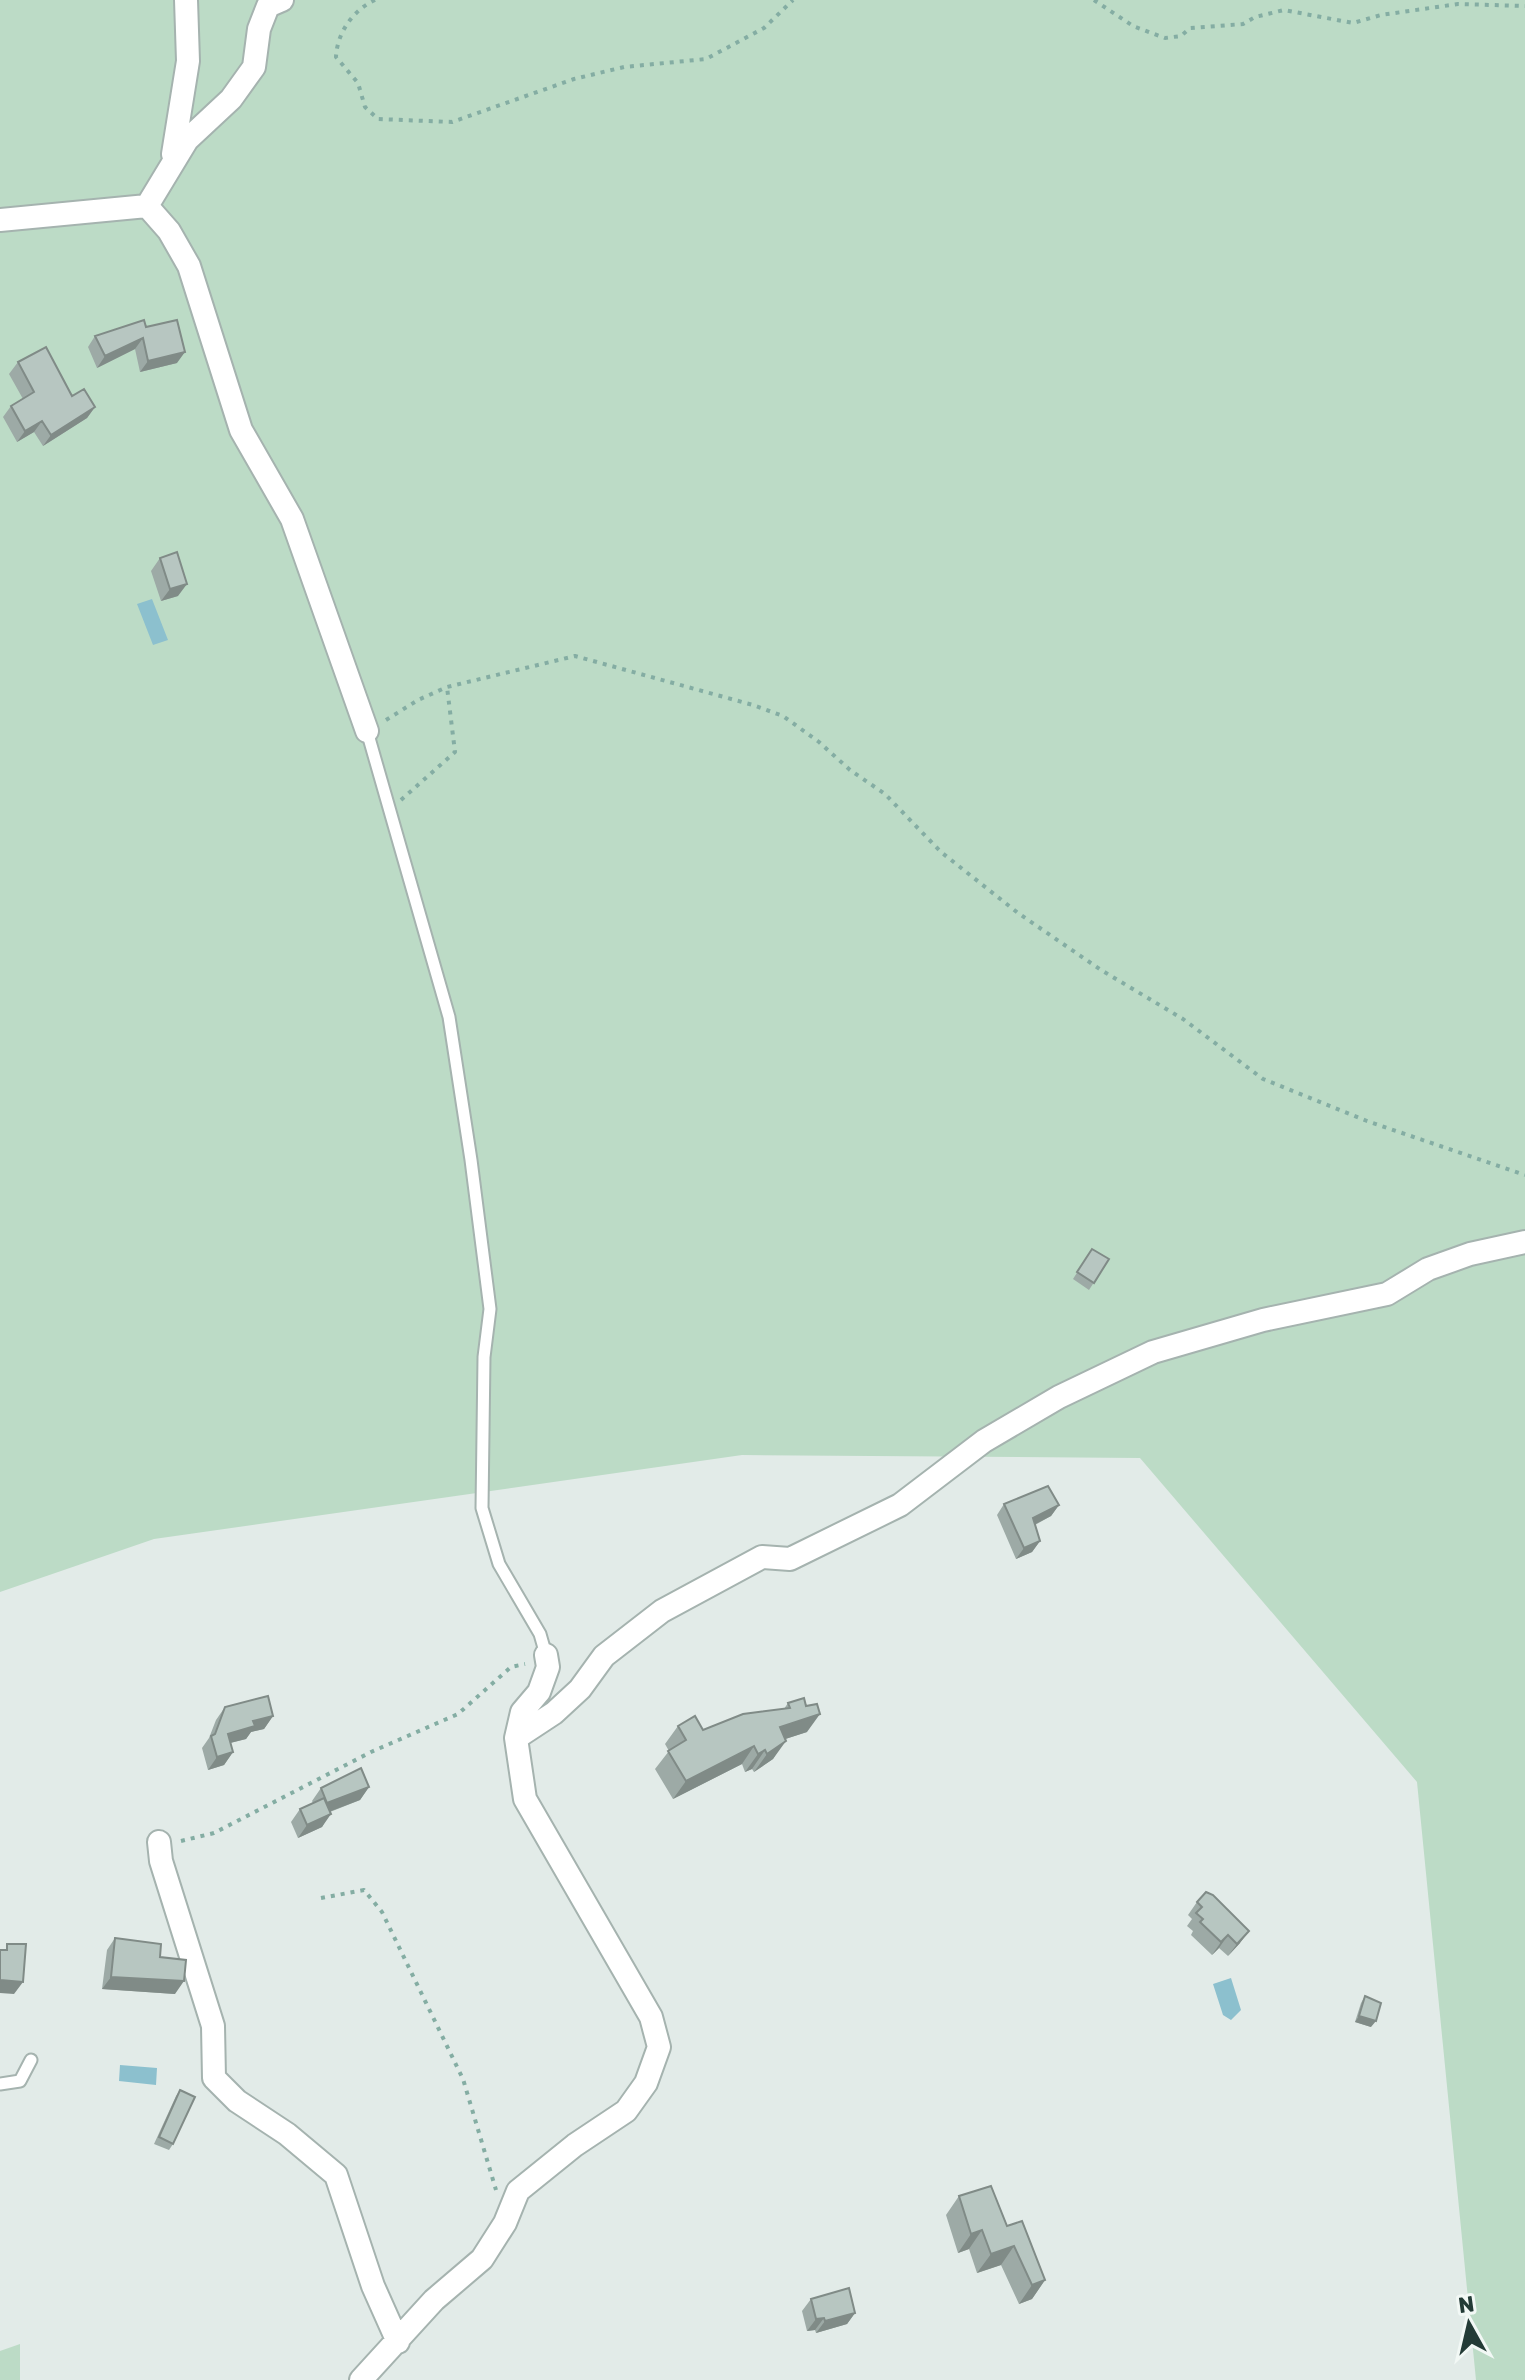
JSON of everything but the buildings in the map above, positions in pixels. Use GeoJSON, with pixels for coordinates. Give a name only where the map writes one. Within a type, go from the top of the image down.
{"type":"FeatureCollection","features":[{"type":"Feature","properties":{"kind":"street"},"geometry":{"type":"LineString","coordinates":[[176,158],[173,154],[188,61],[186,0]]}},
{"type":"Feature","properties":{"kind":"street"},"geometry":{"type":"LineString","coordinates":[[147,206],[187,140],[231,99],[254,67],[259,29],[268,6],[282,0]]}},
{"type":"Feature","properties":{"kind":"street"},"geometry":{"type":"LineString","coordinates":[[0,220],[147,206]]}},
{"type":"Feature","properties":{"kind":"street"},"geometry":{"type":"LineString","coordinates":[[147,206],[169,231],[189,266],[241,430],[292,519],[367,731]]}},
{"type":"Feature","properties":{"kind":"street"},"geometry":{"type":"LineString","coordinates":[[516,1738],[554,1713],[580,1689],[604,1656],[662,1611],[750,1562],[762,1557],[790,1559],[900,1505],[984,1441],[1059,1397],[1153,1352],[1263,1320],[1387,1294],[1428,1269],[1525,1242]]}},
{"type":"Feature","properties":{"kind":"street"},"geometry":{"type":"LineString","coordinates":[[361,2380],[434,2300],[482,2259],[507,2218],[518,2191],[575,2145],[626,2111],[646,2083],[659,2047],[651,2017],[525,1799],[516,1738],[522,1712],[539,1692],[547,1658]]}},
{"type":"Feature","properties":{"kind":"street"},"geometry":{"type":"LineString","coordinates":[[159,1844],[213,2026],[214,2078],[237,2101],[287,2134],[336,2175],[373,2286],[398,2342]]}},
{"type":"Feature","properties":{"kind":"lane"},"geometry":{"type":"LineString","coordinates":[[367,731],[449,1017],[473,1175],[490,1309],[484,1357],[482,1508],[499,1564],[540,1634],[547,1658]]}},
{"type":"Feature","properties":{"kind":"lane"},"geometry":{"type":"LineString","coordinates":[[0,2084],[20,2081],[31,2060]]}},
{"type":"Feature","properties":{"kind":"path"},"geometry":{"type":"LineString","coordinates":[[375,0],[351,18],[337,45],[336,57],[358,83],[365,107],[378,119],[440,123],[469,117],[574,79],[624,67],[706,59],[764,28],[793,0]]}},
{"type":"Feature","properties":{"kind":"path"},"geometry":{"type":"LineString","coordinates":[[1094,0],[1133,26],[1165,38],[1181,36],[1190,28],[1243,24],[1255,17],[1284,10],[1353,23],[1381,15],[1458,4],[1525,6]]}},
{"type":"Feature","properties":{"kind":"path"},"geometry":{"type":"LineString","coordinates":[[367,731],[418,700],[447,687],[575,656],[707,690],[783,716],[885,794],[941,852],[1018,913],[1101,970],[1183,1019],[1263,1079],[1367,1121],[1525,1175]]}},
{"type":"Feature","properties":{"kind":"path"},"geometry":{"type":"LineString","coordinates":[[390,810],[455,752],[447,687]]}},
{"type":"Feature","properties":{"kind":"path"},"geometry":{"type":"LineString","coordinates":[[159,1844],[214,1833],[371,1752],[458,1714],[511,1667],[547,1658]]}},
{"type":"Feature","properties":{"kind":"path"},"geometry":{"type":"LineString","coordinates":[[321,1898],[364,1890],[382,1912],[463,2079],[487,2165],[507,2218]]}},
{"type":"Feature","properties":{"kind":"green space"},"geometry":{"type":"Polygon","coordinates":[[[0,0],[1525,0],[1525,2380],[1476,2380],[1417,1782],[1140,1458],[742,1455],[154,1539],[0,1592],[0,0]]]}},
{"type":"Feature","properties":{"kind":"green space"},"geometry":{"type":"Polygon","coordinates":[[[20,2344],[20,2380],[0,2380],[0,2351],[20,2344]]]}},
{"type":"Feature","properties":{"kind":"water"},"geometry":{"type":"Polygon","coordinates":[[[152,599],[168,640],[153,645],[137,604],[152,599]]]}},
{"type":"Feature","properties":{"kind":"water"},"geometry":{"type":"Polygon","coordinates":[[[1231,1978],[1241,2010],[1231,2020],[1223,2015],[1213,1984],[1231,1978]]]}},
{"type":"Feature","properties":{"kind":"water"},"geometry":{"type":"Polygon","coordinates":[[[120,2065],[157,2068],[156,2085],[119,2081],[120,2065]]]}}]}
